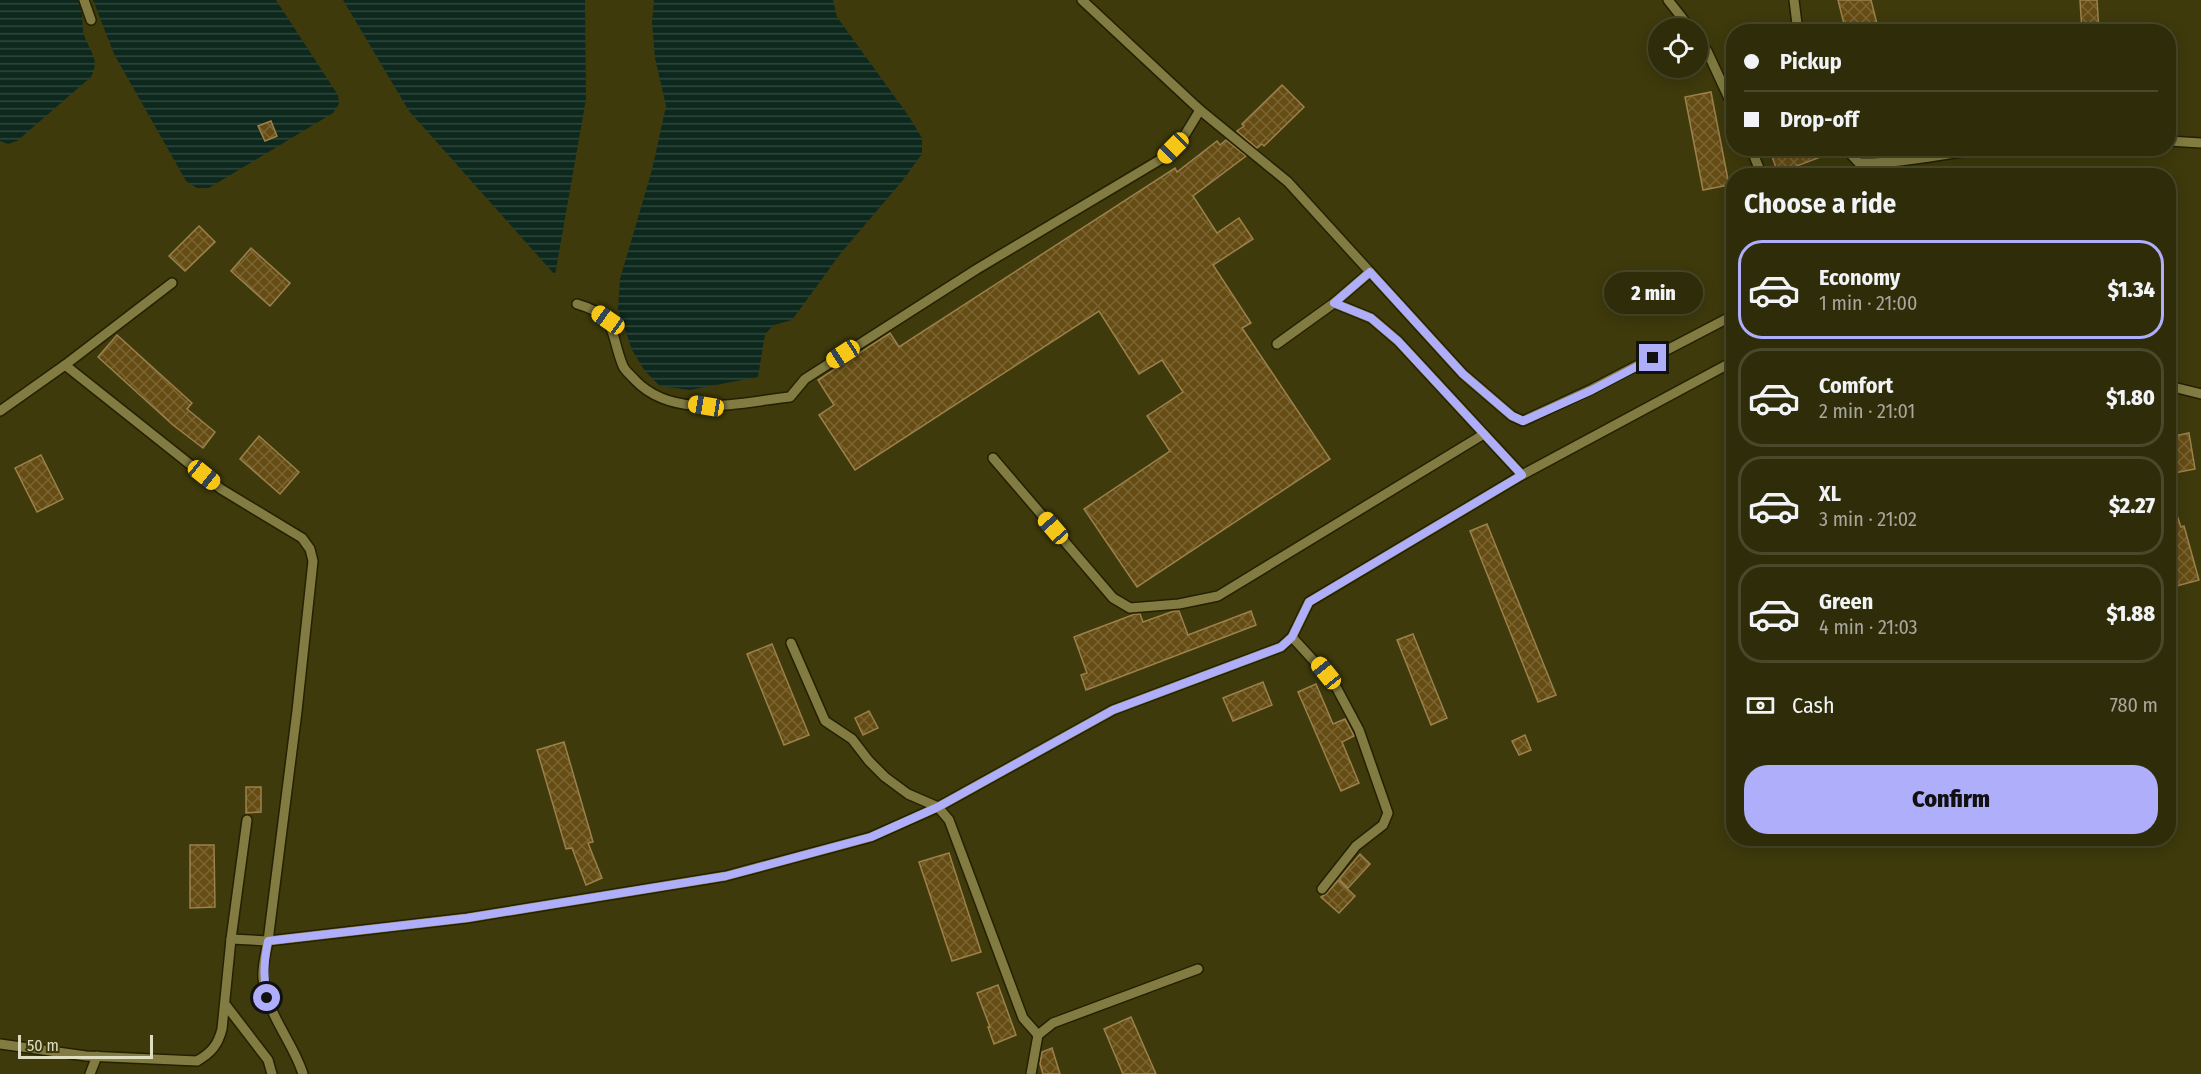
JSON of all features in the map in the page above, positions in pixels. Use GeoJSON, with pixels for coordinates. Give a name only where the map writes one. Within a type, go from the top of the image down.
{"type":"FeatureCollection","features":[{"type":"Feature","properties":{"kind":"lane"},"geometry":{"type":"LineString","coordinates":[[84,0],[92,20]]}},
{"type":"Feature","properties":{"kind":"lane"},"geometry":{"type":"LineString","coordinates":[[1082,0],[1200,110],[1288,182],[1463,374],[1512,416],[1523,421],[1592,390],[1726,319]]}},
{"type":"Feature","properties":{"kind":"lane"},"geometry":{"type":"LineString","coordinates":[[1668,0],[1682,18]]}},
{"type":"Feature","properties":{"kind":"lane"},"geometry":{"type":"LineString","coordinates":[[1794,0],[1797,24]]}},
{"type":"Feature","properties":{"kind":"lane"},"geometry":{"type":"LineString","coordinates":[[1708,53],[1726,92]]}},
{"type":"Feature","properties":{"kind":"lane"},"geometry":{"type":"LineString","coordinates":[[577,304],[592,309],[608,320],[614,331],[624,368],[642,388],[668,400],[706,406],[790,397],[805,379],[977,269],[1163,158],[1183,138],[1200,110]]}},
{"type":"Feature","properties":{"kind":"lane"},"geometry":{"type":"LineString","coordinates":[[2176,141],[2201,143]]}},
{"type":"Feature","properties":{"kind":"lane"},"geometry":{"type":"LineString","coordinates":[[1852,156],[1859,163],[1878,164],[1932,156]]}},
{"type":"Feature","properties":{"kind":"lane"},"geometry":{"type":"LineString","coordinates":[[1277,344],[1334,303],[1370,272]]}},
{"type":"Feature","properties":{"kind":"lane"},"geometry":{"type":"LineString","coordinates":[[0,411],[65,365],[172,283]]}},
{"type":"Feature","properties":{"kind":"lane"},"geometry":{"type":"LineString","coordinates":[[1334,303],[1371,318],[1398,341],[1522,475]]}},
{"type":"Feature","properties":{"kind":"lane"},"geometry":{"type":"LineString","coordinates":[[65,365],[221,489],[302,538],[310,549],[313,561],[310,596],[263,968],[267,998],[303,1074]]}},
{"type":"Feature","properties":{"kind":"lane"},"geometry":{"type":"LineString","coordinates":[[231,939],[268,941],[467,918],[726,876],[871,837],[938,807],[1113,710],[1281,647],[1292,637],[1309,602],[1522,475],[1726,365]]}},
{"type":"Feature","properties":{"kind":"lane"},"geometry":{"type":"LineString","coordinates":[[2176,388],[2201,394]]}},
{"type":"Feature","properties":{"kind":"lane"},"geometry":{"type":"LineString","coordinates":[[993,458],[1113,598],[1130,608],[1179,604],[1218,596],[1484,434]]}},
{"type":"Feature","properties":{"kind":"lane"},"geometry":{"type":"LineString","coordinates":[[1292,637],[1334,683],[1359,730],[1388,813],[1383,825],[1356,846],[1322,889]]}},
{"type":"Feature","properties":{"kind":"lane"},"geometry":{"type":"LineString","coordinates":[[791,643],[825,721],[852,739],[885,777],[908,794],[938,807],[949,820],[1023,1018],[1038,1035]]}},
{"type":"Feature","properties":{"kind":"lane"},"geometry":{"type":"LineString","coordinates":[[0,1044],[97,1056],[197,1061],[210,1054],[219,1042],[247,820]]}},
{"type":"Feature","properties":{"kind":"lane"},"geometry":{"type":"LineString","coordinates":[[1031,1074],[1038,1035],[1053,1023],[1198,969]]}},
{"type":"Feature","properties":{"kind":"lane"},"geometry":{"type":"LineString","coordinates":[[225,1004],[268,1060],[272,1074]]}},
{"type":"Feature","properties":{"kind":"lane"},"geometry":{"type":"LineString","coordinates":[[90,1074],[97,1056]]}},
{"type":"Feature","properties":{"kind":"shaded area"},"geometry":{"type":"Polygon","coordinates":[[[0,0],[80,0],[83,30],[95,64],[91,77],[17,141],[8,144],[0,141],[0,0]]]}},
{"type":"Feature","properties":{"kind":"shaded area"},"geometry":{"type":"Polygon","coordinates":[[[93,0],[276,0],[338,95],[339,104],[333,113],[209,188],[197,188],[186,181],[114,54],[93,0]]]}},
{"type":"Feature","properties":{"kind":"shaded area"},"geometry":{"type":"Polygon","coordinates":[[[343,0],[585,0],[586,99],[555,275],[409,111],[343,0]]]}},
{"type":"Feature","properties":{"kind":"shaded area"},"geometry":{"type":"Polygon","coordinates":[[[654,0],[833,0],[837,17],[922,138],[922,154],[841,253],[792,320],[774,325],[765,334],[758,377],[690,390],[660,386],[645,371],[632,350],[618,309],[620,279],[652,170],[666,106],[655,58],[652,22],[654,0]]]}},
{"type":"Feature","properties":{"kind":"building"},"geometry":{"type":"Polygon","coordinates":[[[1838,0],[1871,0],[1877,24],[1844,24],[1838,0]]]}},
{"type":"Feature","properties":{"kind":"building"},"geometry":{"type":"Polygon","coordinates":[[[2080,0],[2097,0],[2098,24],[2082,24],[2080,0]]]}},
{"type":"Feature","properties":{"kind":"building"},"geometry":{"type":"Polygon","coordinates":[[[1282,85],[1304,107],[1264,146],[1262,144],[1257,148],[1237,131],[1282,85]]]}},
{"type":"Feature","properties":{"kind":"building"},"geometry":{"type":"Polygon","coordinates":[[[1711,92],[1726,170],[1726,186],[1703,190],[1685,97],[1711,92]]]}},
{"type":"Feature","properties":{"kind":"building"},"geometry":{"type":"Polygon","coordinates":[[[271,121],[277,136],[265,141],[258,126],[271,121]]]}},
{"type":"Feature","properties":{"kind":"building"},"geometry":{"type":"Polygon","coordinates":[[[1226,140],[1246,156],[1193,196],[1217,233],[1239,218],[1253,239],[1213,265],[1251,323],[1242,328],[1330,459],[1137,587],[1084,509],[1170,451],[1147,416],[1183,392],[1162,360],[1139,374],[1099,311],[855,470],[819,415],[834,405],[818,380],[890,333],[899,347],[1175,168],[1177,172],[1217,141],[1220,145],[1226,140]]]}},
{"type":"Feature","properties":{"kind":"building"},"geometry":{"type":"Polygon","coordinates":[[[1772,156],[1823,156],[1791,168],[1776,168],[1772,156]]]}},
{"type":"Feature","properties":{"kind":"building"},"geometry":{"type":"Polygon","coordinates":[[[199,226],[215,242],[185,271],[169,256],[199,226]]]}},
{"type":"Feature","properties":{"kind":"building"},"geometry":{"type":"Polygon","coordinates":[[[251,248],[290,283],[270,306],[231,271],[251,248]]]}},
{"type":"Feature","properties":{"kind":"building"},"geometry":{"type":"Polygon","coordinates":[[[117,335],[192,403],[187,409],[215,432],[203,448],[173,425],[98,357],[117,335]]]}},
{"type":"Feature","properties":{"kind":"building"},"geometry":{"type":"Polygon","coordinates":[[[2189,433],[2195,469],[2176,473],[2176,436],[2189,433]]]}},
{"type":"Feature","properties":{"kind":"building"},"geometry":{"type":"Polygon","coordinates":[[[259,436],[299,472],[280,494],[240,459],[259,436]]]}},
{"type":"Feature","properties":{"kind":"building"},"geometry":{"type":"Polygon","coordinates":[[[41,455],[63,499],[37,512],[15,468],[41,455]]]}},
{"type":"Feature","properties":{"kind":"building"},"geometry":{"type":"Polygon","coordinates":[[[2176,512],[2181,527],[2184,526],[2199,580],[2176,586],[2176,512]]]}},
{"type":"Feature","properties":{"kind":"building"},"geometry":{"type":"Polygon","coordinates":[[[1487,524],[1556,695],[1538,702],[1470,531],[1487,524]]]}},
{"type":"Feature","properties":{"kind":"building"},"geometry":{"type":"Polygon","coordinates":[[[1179,611],[1188,635],[1251,611],[1256,625],[1086,690],[1081,675],[1087,673],[1074,637],[1135,614],[1140,614],[1143,622],[1179,611]]]}},
{"type":"Feature","properties":{"kind":"building"},"geometry":{"type":"Polygon","coordinates":[[[1413,634],[1447,718],[1431,725],[1397,640],[1413,634]]]}},
{"type":"Feature","properties":{"kind":"building"},"geometry":{"type":"Polygon","coordinates":[[[772,644],[809,735],[784,745],[747,654],[772,644]]]}},
{"type":"Feature","properties":{"kind":"building"},"geometry":{"type":"Polygon","coordinates":[[[1263,682],[1272,705],[1233,721],[1223,698],[1263,682]]]}},
{"type":"Feature","properties":{"kind":"building"},"geometry":{"type":"Polygon","coordinates":[[[1316,684],[1333,724],[1345,719],[1354,736],[1342,742],[1359,783],[1341,791],[1298,692],[1316,684]]]}},
{"type":"Feature","properties":{"kind":"building"},"geometry":{"type":"Polygon","coordinates":[[[869,711],[878,728],[863,735],[855,718],[869,711]]]}},
{"type":"Feature","properties":{"kind":"building"},"geometry":{"type":"Polygon","coordinates":[[[1525,735],[1531,750],[1519,755],[1512,741],[1525,735]]]}},
{"type":"Feature","properties":{"kind":"building"},"geometry":{"type":"Polygon","coordinates":[[[564,742],[593,842],[588,843],[602,878],[586,885],[572,848],[566,849],[537,750],[564,742]]]}},
{"type":"Feature","properties":{"kind":"building"},"geometry":{"type":"Polygon","coordinates":[[[246,787],[261,787],[261,812],[246,813],[246,787]]]}},
{"type":"Feature","properties":{"kind":"building"},"geometry":{"type":"Polygon","coordinates":[[[190,845],[214,845],[215,907],[190,908],[190,845]]]}},
{"type":"Feature","properties":{"kind":"building"},"geometry":{"type":"Polygon","coordinates":[[[949,853],[981,952],[952,961],[919,862],[949,853]]]}},
{"type":"Feature","properties":{"kind":"building"},"geometry":{"type":"Polygon","coordinates":[[[1360,854],[1370,864],[1348,888],[1339,879],[1360,854]]]}},
{"type":"Feature","properties":{"kind":"building"},"geometry":{"type":"Polygon","coordinates":[[[1338,880],[1355,896],[1339,913],[1321,897],[1338,880]]]}},
{"type":"Feature","properties":{"kind":"building"},"geometry":{"type":"Polygon","coordinates":[[[998,985],[1016,1035],[994,1044],[977,993],[998,985]]]}},
{"type":"Feature","properties":{"kind":"building"},"geometry":{"type":"Polygon","coordinates":[[[1131,1017],[1156,1074],[1123,1074],[1104,1029],[1131,1017]]]}},
{"type":"Feature","properties":{"kind":"building"},"geometry":{"type":"Polygon","coordinates":[[[1052,1048],[1060,1074],[1043,1074],[1040,1064],[1042,1052],[1052,1048]]]}},
{"type":"Feature","properties":{"kind":"route"},"geometry":{"type":"LineString","coordinates":[[267,998],[263,968],[268,941],[467,918],[726,876],[871,837],[938,807],[1113,710],[1281,647],[1292,637],[1309,602],[1522,475],[1398,341],[1371,318],[1334,303],[1370,272],[1463,374],[1512,416],[1523,421],[1592,390],[1653,358]]}}]}
